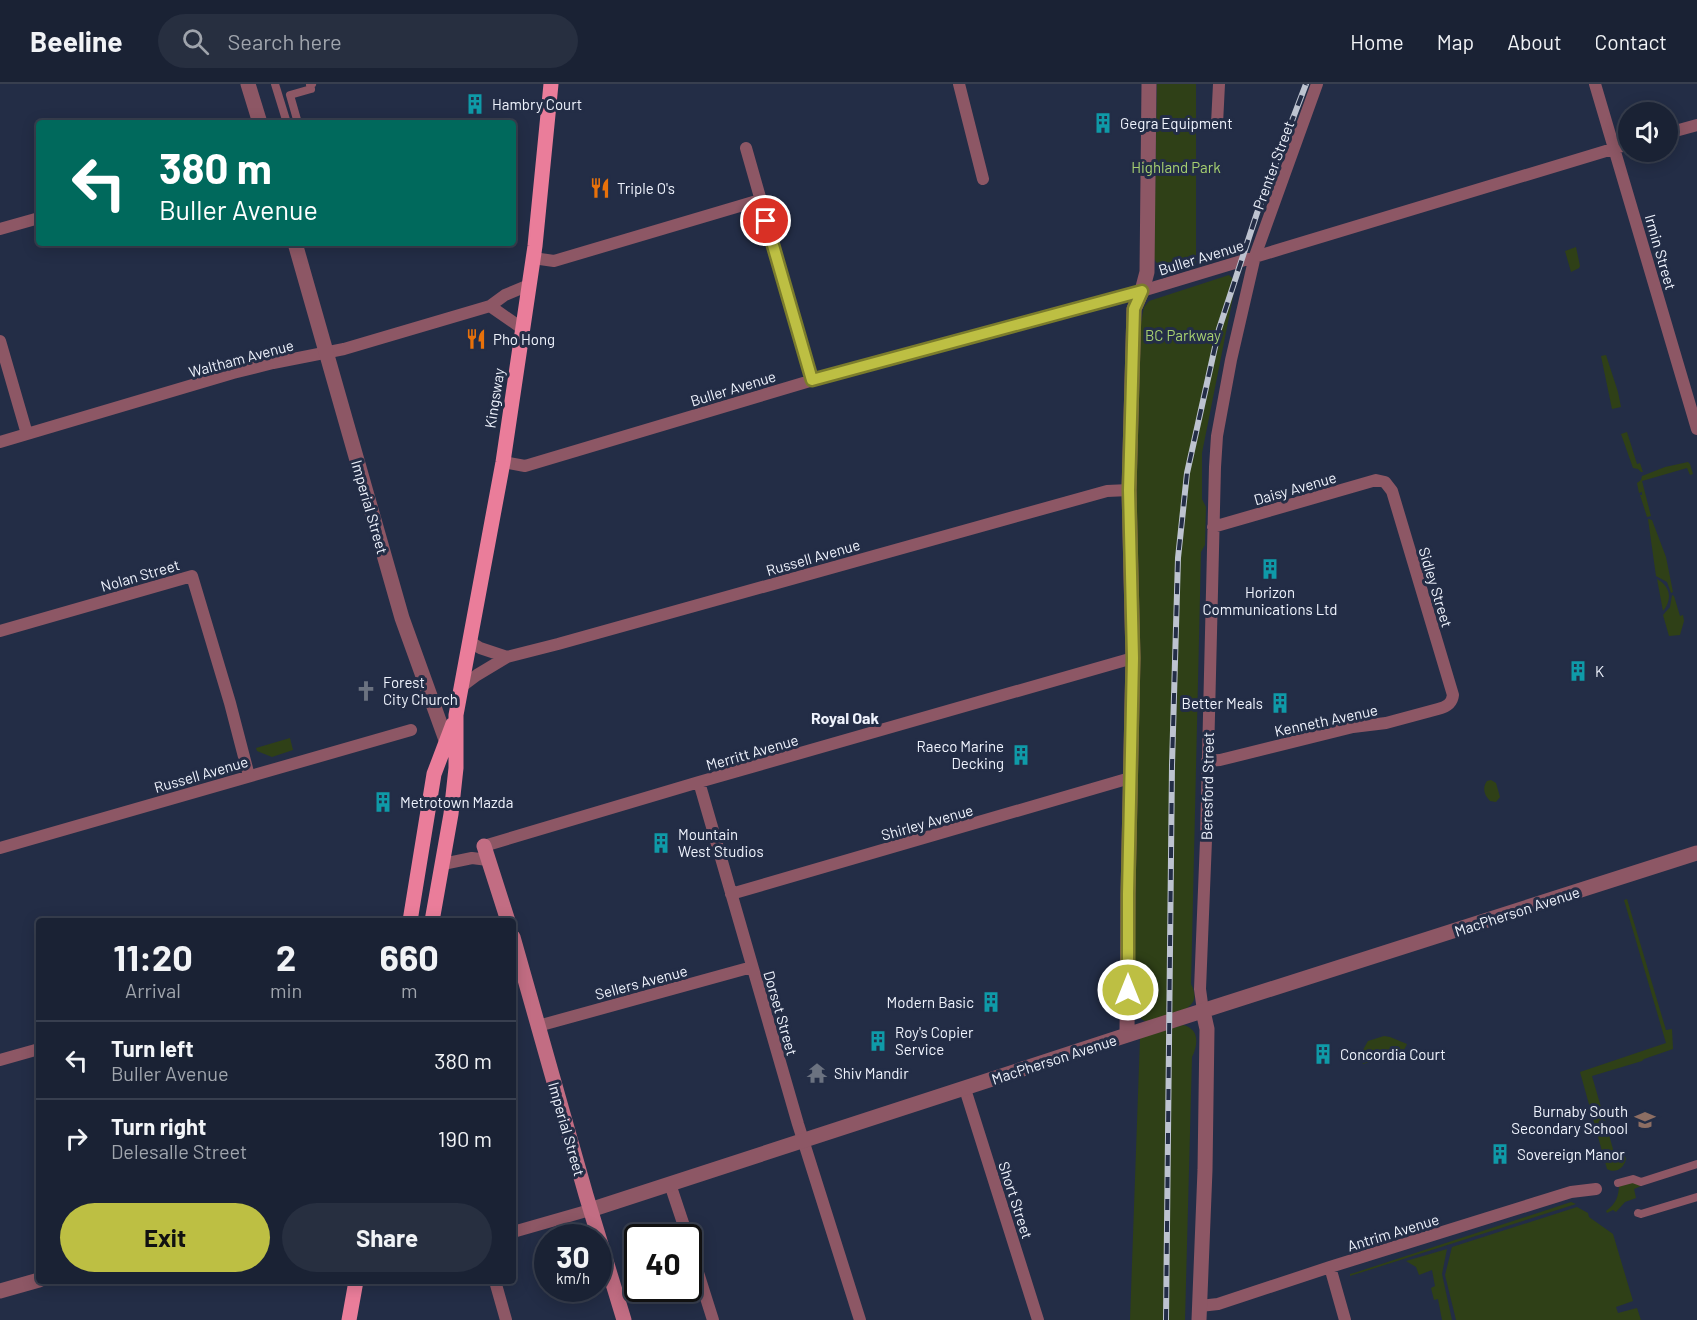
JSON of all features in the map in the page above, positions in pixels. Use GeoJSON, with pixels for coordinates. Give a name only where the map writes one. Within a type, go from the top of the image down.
{"type":"FeatureCollection","features":[{"type":"Feature","properties":{"kind":"main road","name":"Kingsway"},"geometry":{"type":"LineString","coordinates":[[433,918],[451,814],[456,768],[456,715],[502,462],[538,225],[551,84]]}},
{"type":"Feature","properties":{"kind":"main road","name":"Kingsway"},"geometry":{"type":"LineString","coordinates":[[410,918],[434,774],[456,715]]}},
{"type":"Feature","properties":{"kind":"main road","name":"Imperial Street"},"geometry":{"type":"LineString","coordinates":[[446,740],[456,768]]}},
{"type":"Feature","properties":{"kind":"main road"},"geometry":{"type":"LineString","coordinates":[[486,853],[507,918]]}},
{"type":"Feature","properties":{"kind":"main road","name":"Imperial Street"},"geometry":{"type":"LineString","coordinates":[[516,948],[624,1320]]}},
{"type":"Feature","properties":{"kind":"main road"},"geometry":{"type":"LineString","coordinates":[[349,1320],[355,1284]]}},
{"type":"Feature","properties":{"kind":"street"},"geometry":{"type":"LineString","coordinates":[[248,84],[259,120]]}},
{"type":"Feature","properties":{"kind":"street"},"geometry":{"type":"LineString","coordinates":[[275,84],[286,120]]}},
{"type":"Feature","properties":{"kind":"street"},"geometry":{"type":"LineString","coordinates":[[297,120],[290,95],[311,89],[312,84]]}},
{"type":"Feature","properties":{"kind":"street"},"geometry":{"type":"LineString","coordinates":[[959,84],[983,179]]}},
{"type":"Feature","properties":{"kind":"street"},"geometry":{"type":"LineString","coordinates":[[1127,1035],[1133,658],[1129,490],[1134,309],[1147,272],[1149,84]]}},
{"type":"Feature","properties":{"kind":"street"},"geometry":{"type":"LineString","coordinates":[[1217,124],[1219,84]]}},
{"type":"Feature","properties":{"kind":"street","name":"Prenter Street"},"geometry":{"type":"LineString","coordinates":[[1255,256],[1317,84]]}},
{"type":"Feature","properties":{"kind":"street","name":"Irmin Street"},"geometry":{"type":"LineString","coordinates":[[1595,84],[1697,429]]}},
{"type":"Feature","properties":{"kind":"street"},"geometry":{"type":"LineString","coordinates":[[1678,130],[1697,125]]}},
{"type":"Feature","properties":{"kind":"street","name":"Buller Avenue"},"geometry":{"type":"LineString","coordinates":[[502,462],[525,466],[812,380],[1142,291],[1618,147]]}},
{"type":"Feature","properties":{"kind":"street"},"geometry":{"type":"LineString","coordinates":[[746,148],[812,380]]}},
{"type":"Feature","properties":{"kind":"street"},"geometry":{"type":"LineString","coordinates":[[533,258],[554,261],[760,200]]}},
{"type":"Feature","properties":{"kind":"street"},"geometry":{"type":"LineString","coordinates":[[0,230],[36,219]]}},
{"type":"Feature","properties":{"kind":"street","name":"Imperial Street"},"geometry":{"type":"LineString","coordinates":[[296,246],[402,618],[446,740]]}},
{"type":"Feature","properties":{"kind":"street","name":"Beresford Street"},"geometry":{"type":"LineString","coordinates":[[1200,1313],[1207,1029],[1200,989],[1215,467],[1217,436],[1231,360],[1255,256]]}},
{"type":"Feature","properties":{"kind":"street","name":"Waltham Avenue"},"geometry":{"type":"LineString","coordinates":[[0,442],[233,373],[346,348],[490,306],[505,295],[529,285]]}},
{"type":"Feature","properties":{"kind":"street"},"geometry":{"type":"LineString","coordinates":[[490,306],[523,329]]}},
{"type":"Feature","properties":{"kind":"street"},"geometry":{"type":"LineString","coordinates":[[0,341],[27,434]]}},
{"type":"Feature","properties":{"kind":"street","name":"Daisy Avenue"},"geometry":{"type":"LineString","coordinates":[[1213,527],[1376,480],[1385,482]]}},
{"type":"Feature","properties":{"kind":"street","name":"Sidley Street"},"geometry":{"type":"LineString","coordinates":[[1385,482],[1392,491],[1422,588],[1453,695],[1450,703]]}},
{"type":"Feature","properties":{"kind":"street","name":"Russell Avenue"},"geometry":{"type":"LineString","coordinates":[[461,687],[507,657],[1107,491],[1129,490]]}},
{"type":"Feature","properties":{"kind":"street","name":"Nolan Street"},"geometry":{"type":"LineString","coordinates":[[0,631],[192,576],[249,776]]}},
{"type":"Feature","properties":{"kind":"street"},"geometry":{"type":"LineString","coordinates":[[469,641],[480,648],[507,657]]}},
{"type":"Feature","properties":{"kind":"street","name":"Merritt Avenue"},"geometry":{"type":"LineString","coordinates":[[442,864],[472,858],[699,782],[1133,658]]}},
{"type":"Feature","properties":{"kind":"street","name":"Kenneth Avenue"},"geometry":{"type":"LineString","coordinates":[[1207,761],[1220,760],[1353,727],[1386,723],[1446,707],[1450,703]]}},
{"type":"Feature","properties":{"kind":"street","name":"Russell Avenue"},"geometry":{"type":"LineString","coordinates":[[0,848],[411,730]]}},
{"type":"Feature","properties":{"kind":"street","name":"Shirley Avenue"},"geometry":{"type":"LineString","coordinates":[[731,894],[1130,778]]}},
{"type":"Feature","properties":{"kind":"street","name":"Dorset Street"},"geometry":{"type":"LineString","coordinates":[[699,782],[803,1141],[861,1320]]}},
{"type":"Feature","properties":{"kind":"street","name":"MacPherson Avenue"},"geometry":{"type":"LineString","coordinates":[[516,1231],[591,1210],[1127,1035],[1697,853]]}},
{"type":"Feature","properties":{"kind":"street","name":"Sellers Avenue"},"geometry":{"type":"LineString","coordinates":[[538,1026],[752,967]]}},
{"type":"Feature","properties":{"kind":"street"},"geometry":{"type":"LineString","coordinates":[[0,1060],[36,1050]]}},
{"type":"Feature","properties":{"kind":"street","name":"Short Street"},"geometry":{"type":"LineString","coordinates":[[965,1089],[1038,1320]]}},
{"type":"Feature","properties":{"kind":"street"},"geometry":{"type":"LineString","coordinates":[[1618,1183],[1633,1179],[1641,1182],[1697,1164]]}},
{"type":"Feature","properties":{"kind":"street"},"geometry":{"type":"LineString","coordinates":[[670,1184],[683,1224]]}},
{"type":"Feature","properties":{"kind":"street","name":"Antrim Avenue"},"geometry":{"type":"LineString","coordinates":[[1200,1313],[1218,1304],[1330,1267],[1571,1192],[1596,1189]]}},
{"type":"Feature","properties":{"kind":"street"},"geometry":{"type":"LineString","coordinates":[[1638,1213],[1697,1197]]}},
{"type":"Feature","properties":{"kind":"street"},"geometry":{"type":"LineString","coordinates":[[1330,1267],[1345,1320]]}},
{"type":"Feature","properties":{"kind":"street"},"geometry":{"type":"LineString","coordinates":[[0,1291],[36,1281]]}},
{"type":"Feature","properties":{"kind":"street"},"geometry":{"type":"LineString","coordinates":[[496,1284],[506,1320]]}},
{"type":"Feature","properties":{"kind":"street"},"geometry":{"type":"LineString","coordinates":[[702,1284],[713,1320]]}},
{"type":"Feature","properties":{"kind":"green space","name":"Highland Park"},"geometry":{"type":"Polygon","coordinates":[[[1157,84],[1196,84],[1196,267],[1178,271],[1162,268],[1154,258],[1157,84]]]}},
{"type":"Feature","properties":{"kind":"green space"},"geometry":{"type":"Polygon","coordinates":[[[1576,247],[1580,266],[1571,272],[1565,251],[1576,247]]]}},
{"type":"Feature","properties":{"kind":"green space","name":"BC Parkway"},"geometry":{"type":"Polygon","coordinates":[[[1229,275],[1236,282],[1202,453],[1202,499],[1206,507],[1205,545],[1201,552],[1191,984],[1194,997],[1193,1002],[1186,1009],[1148,1021],[1139,1017],[1134,1007],[1135,499],[1141,322],[1144,307],[1149,301],[1229,275]]]}},
{"type":"Feature","properties":{"kind":"green space"},"geometry":{"type":"Polygon","coordinates":[[[1606,355],[1621,407],[1612,409],[1601,356],[1606,355]]]}},
{"type":"Feature","properties":{"kind":"green space"},"geometry":{"type":"Polygon","coordinates":[[[1627,432],[1637,464],[1640,463],[1643,472],[1633,468],[1621,434],[1627,432]]]}},
{"type":"Feature","properties":{"kind":"green space"},"geometry":{"type":"Polygon","coordinates":[[[1688,462],[1693,474],[1690,475],[1687,468],[1642,481],[1651,516],[1647,517],[1640,495],[1642,492],[1639,493],[1637,483],[1642,476],[1665,467],[1688,462]]]}},
{"type":"Feature","properties":{"kind":"green space"},"geometry":{"type":"Polygon","coordinates":[[[1648,519],[1652,520],[1666,557],[1673,592],[1671,593],[1667,582],[1656,576],[1648,519]]]}},
{"type":"Feature","properties":{"kind":"green space"},"geometry":{"type":"Polygon","coordinates":[[[1657,579],[1665,585],[1669,593],[1668,602],[1663,611],[1657,579]]]}},
{"type":"Feature","properties":{"kind":"green space"},"geometry":{"type":"Polygon","coordinates":[[[1672,595],[1684,621],[1680,635],[1669,636],[1663,615],[1670,607],[1672,595]]]}},
{"type":"Feature","properties":{"kind":"green space"},"geometry":{"type":"Polygon","coordinates":[[[290,738],[293,750],[272,757],[257,751],[256,748],[290,738]]]}},
{"type":"Feature","properties":{"kind":"green space"},"geometry":{"type":"Polygon","coordinates":[[[1491,780],[1496,783],[1500,797],[1496,802],[1490,801],[1484,791],[1485,784],[1491,780]]]}},
{"type":"Feature","properties":{"kind":"green space"},"geometry":{"type":"Polygon","coordinates":[[[1627,899],[1666,1030],[1672,1029],[1673,1049],[1592,1076],[1615,1156],[1624,1153],[1626,1159],[1621,1167],[1613,1171],[1607,1169],[1580,1072],[1666,1043],[1624,900],[1627,899]]]}},
{"type":"Feature","properties":{"kind":"green space"},"geometry":{"type":"Polygon","coordinates":[[[1183,1025],[1192,1030],[1196,1038],[1196,1047],[1192,1057],[1185,1320],[1130,1320],[1140,1038],[1183,1025]]]}},
{"type":"Feature","properties":{"kind":"green space"},"geometry":{"type":"Polygon","coordinates":[[[1384,1036],[1407,1044],[1402,1054],[1398,1053],[1363,1064],[1360,1055],[1368,1041],[1384,1036]]]}},
{"type":"Feature","properties":{"kind":"green space"},"geometry":{"type":"Polygon","coordinates":[[[1632,1181],[1641,1186],[1634,1189],[1636,1198],[1625,1202],[1616,1212],[1613,1210],[1607,1213],[1606,1211],[1616,1199],[1619,1184],[1632,1181]]]}},
{"type":"Feature","properties":{"kind":"green space"},"geometry":{"type":"Polygon","coordinates":[[[1571,1202],[1576,1204],[1350,1276],[1350,1274],[1571,1202]]]}},
{"type":"Feature","properties":{"kind":"green space"},"geometry":{"type":"Polygon","coordinates":[[[1577,1207],[1588,1213],[1589,1217],[1613,1234],[1633,1301],[1616,1307],[1618,1313],[1637,1308],[1641,1320],[1456,1320],[1445,1275],[1452,1247],[1577,1207]]]}},
{"type":"Feature","properties":{"kind":"green space"},"geometry":{"type":"Polygon","coordinates":[[[1447,1249],[1442,1274],[1452,1320],[1442,1320],[1438,1299],[1434,1300],[1431,1288],[1435,1286],[1432,1270],[1419,1275],[1416,1267],[1406,1261],[1447,1249]]]}},
{"type":"Feature","properties":{"kind":"railway"},"geometry":{"type":"LineString","coordinates":[[1166,1320],[1172,765],[1178,558],[1187,473],[1219,329],[1257,213],[1306,84]]}},
{"type":"Feature","properties":{"kind":"place","name":"Hambry Court"},"geometry":{"type":"Point","coordinates":[475,104]}},
{"type":"Feature","properties":{"kind":"place","name":"Gegra Equipment"},"geometry":{"type":"Point","coordinates":[1103,123]}},
{"type":"Feature","properties":{"kind":"place","name":"Triple O's"},"geometry":{"type":"Point","coordinates":[600,188]}},
{"type":"Feature","properties":{"kind":"place","name":"Pho Hong"},"geometry":{"type":"Point","coordinates":[476,339]}},
{"type":"Feature","properties":{"kind":"place","name":"Horizon Communications Ltd"},"geometry":{"type":"Point","coordinates":[1270,569]}},
{"type":"Feature","properties":{"kind":"place","name":"K"},"geometry":{"type":"Point","coordinates":[1578,671]}},
{"type":"Feature","properties":{"kind":"place","name":"Forest City Church"},"geometry":{"type":"Point","coordinates":[366,691]}},
{"type":"Feature","properties":{"kind":"place","name":"Better Meals"},"geometry":{"type":"Point","coordinates":[1280,703]}},
{"type":"Feature","properties":{"kind":"place","name":"Raeco Marine Decking"},"geometry":{"type":"Point","coordinates":[1021,755]}},
{"type":"Feature","properties":{"kind":"place","name":"Metrotown Mazda"},"geometry":{"type":"Point","coordinates":[383,802]}},
{"type":"Feature","properties":{"kind":"place","name":"Mountain West Studios"},"geometry":{"type":"Point","coordinates":[661,843]}},
{"type":"Feature","properties":{"kind":"place","name":"Modern Basic"},"geometry":{"type":"Point","coordinates":[991,1002]}},
{"type":"Feature","properties":{"kind":"place","name":"Roy's Copier Service"},"geometry":{"type":"Point","coordinates":[878,1041]}},
{"type":"Feature","properties":{"kind":"place","name":"Concordia Court"},"geometry":{"type":"Point","coordinates":[1323,1054]}},
{"type":"Feature","properties":{"kind":"place","name":"Shiv Mandir"},"geometry":{"type":"Point","coordinates":[817,1073]}},
{"type":"Feature","properties":{"kind":"place","name":"Burnaby South Secondary School"},"geometry":{"type":"Point","coordinates":[1645,1120]}},
{"type":"Feature","properties":{"kind":"place","name":"Sovereign Manor"},"geometry":{"type":"Point","coordinates":[1500,1154]}},
{"type":"Feature","properties":{"kind":"district","name":"Royal Oak"},"geometry":{"type":"Point","coordinates":[845,717]}},
{"type":"Feature","properties":{"kind":"route"},"geometry":{"type":"LineString","coordinates":[[766,221],[812,380],[1142,291],[1134,309],[1129,490],[1133,658],[1128,990]]}}]}
